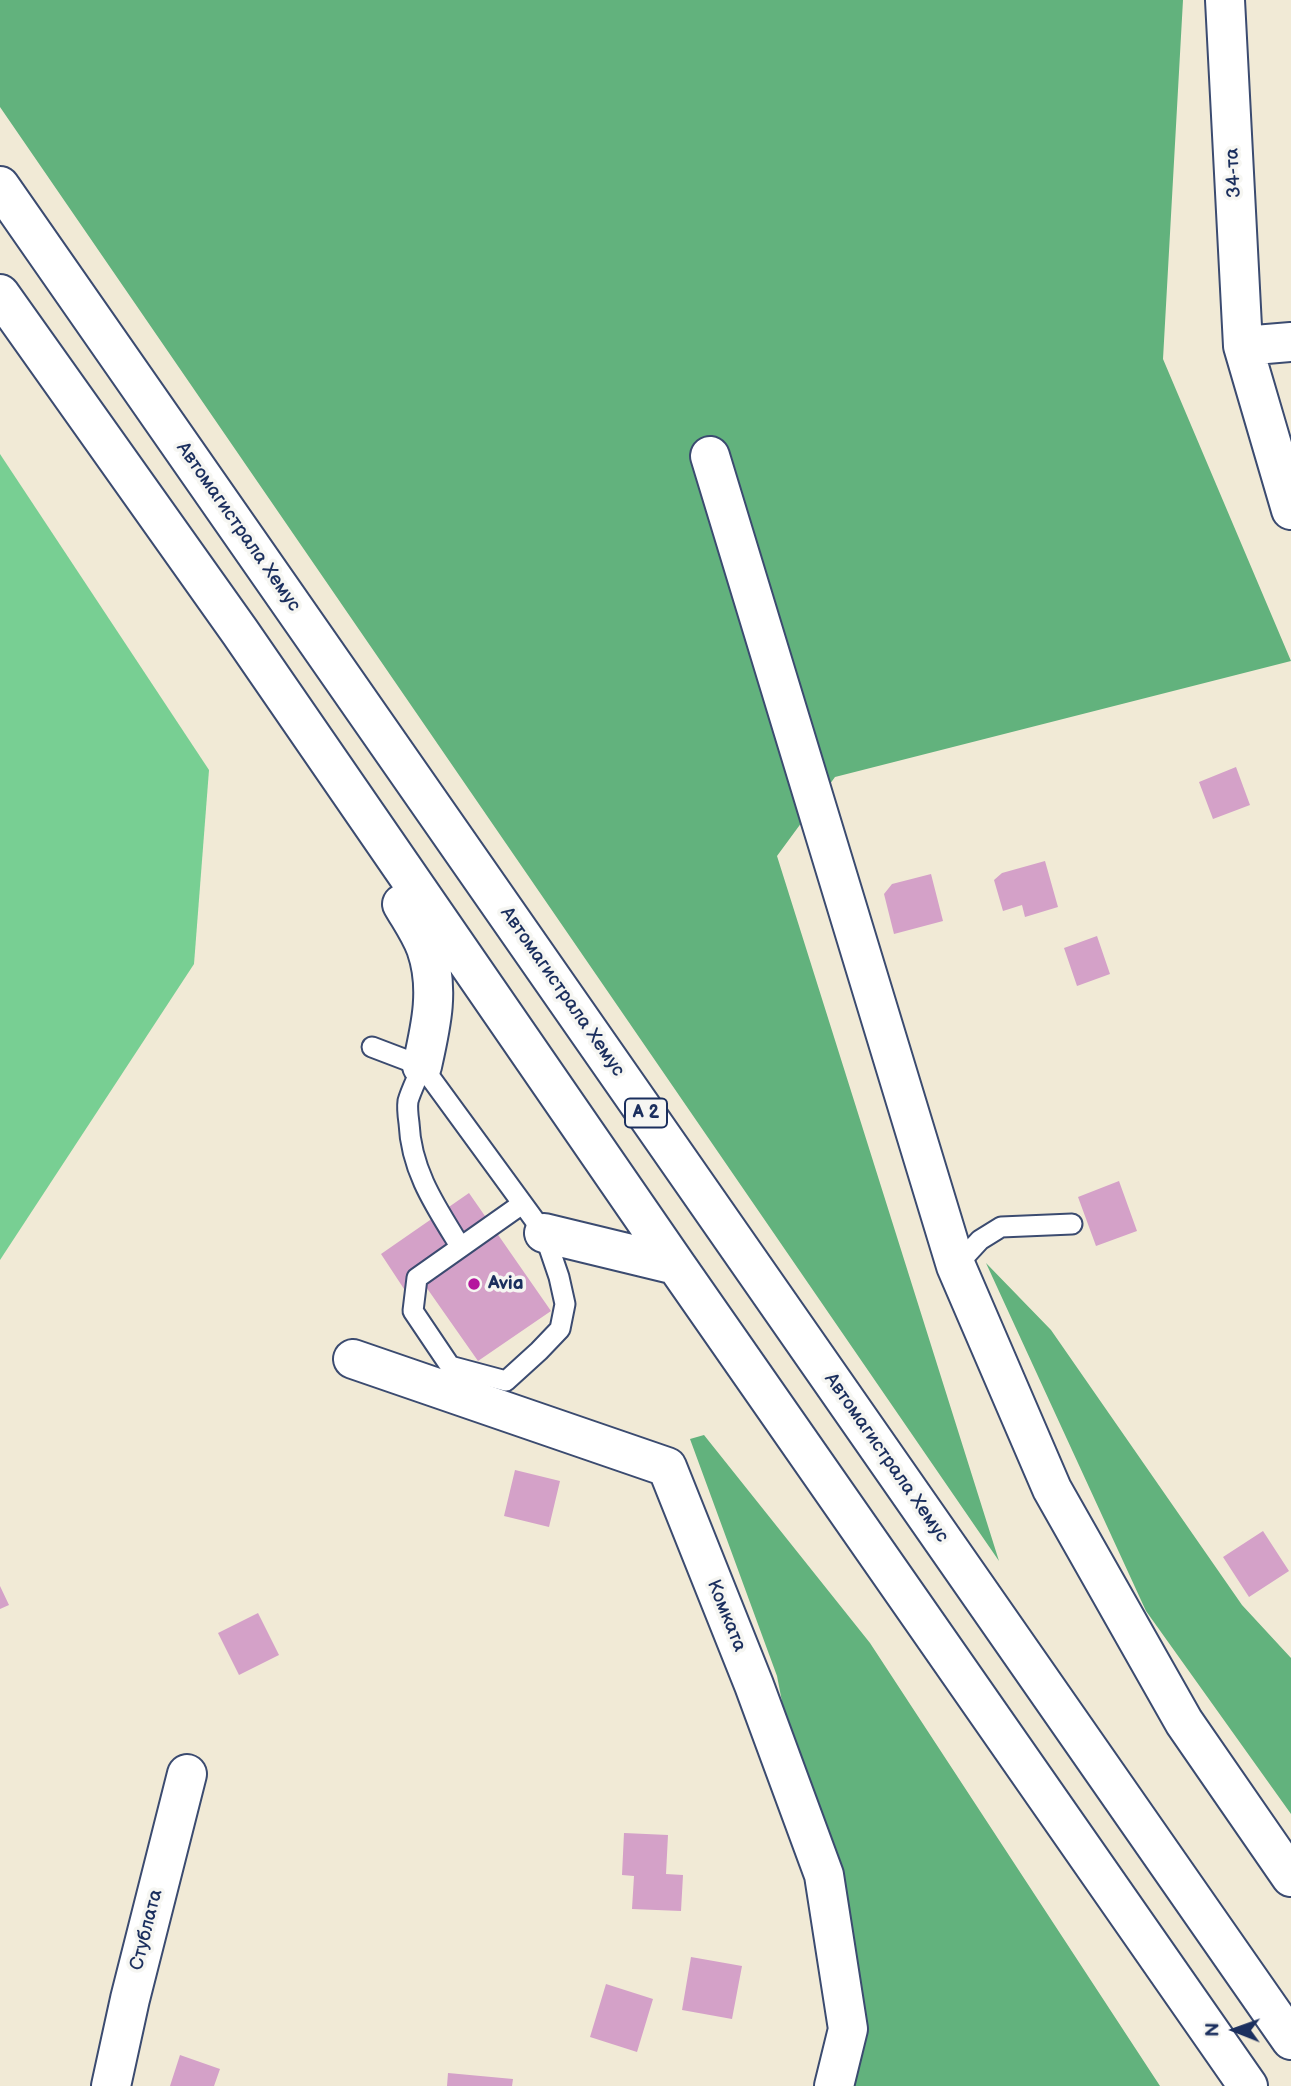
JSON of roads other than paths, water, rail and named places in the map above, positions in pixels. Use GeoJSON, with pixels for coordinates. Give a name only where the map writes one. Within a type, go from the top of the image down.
{"type":"FeatureCollection","features":[{"type":"Feature","properties":{"kind":"main road","name":"34-та"},"geometry":{"type":"LineString","coordinates":[[1225,0],[1243,346],[1291,510]]}},
{"type":"Feature","properties":{"kind":"main road","name":"Автомагистрала Хемус"},"geometry":{"type":"LineString","coordinates":[[0,186],[1291,2040]]}},
{"type":"Feature","properties":{"kind":"main road"},"geometry":{"type":"LineString","coordinates":[[0,294],[240,632],[676,1265],[1248,2086]]}},
{"type":"Feature","properties":{"kind":"main road"},"geometry":{"type":"LineString","coordinates":[[1243,346],[1291,342]]}},
{"type":"Feature","properties":{"kind":"main road"},"geometry":{"type":"LineString","coordinates":[[710,456],[956,1266],[1052,1489],[1184,1722],[1291,1877]]}},
{"type":"Feature","properties":{"kind":"main road"},"geometry":{"type":"LineString","coordinates":[[240,632],[421,936],[426,949],[434,996],[422,1066]]}},
{"type":"Feature","properties":{"kind":"main road"},"geometry":{"type":"LineString","coordinates":[[533,1219],[676,1265]]}},
{"type":"Feature","properties":{"kind":"main road","name":"Комката"},"geometry":{"type":"LineString","coordinates":[[353,1359],[502,1395],[667,1467],[754,1685],[824,1875],[848,2029],[834,2086]]}},
{"type":"Feature","properties":{"kind":"main road","name":"Стублата"},"geometry":{"type":"LineString","coordinates":[[111,2086],[130,1999],[187,1774]]}},
{"type":"Feature","properties":{"kind":"lane"},"geometry":{"type":"LineString","coordinates":[[372,1047],[422,1066],[533,1219],[559,1277],[565,1304],[560,1329],[502,1395],[450,1366],[413,1311],[416,1278],[460,1246],[533,1219]]}},
{"type":"Feature","properties":{"kind":"lane"},"geometry":{"type":"LineString","coordinates":[[422,1066],[408,1103],[414,1160],[431,1200],[460,1246]]}},
{"type":"Feature","properties":{"kind":"lane"},"geometry":{"type":"LineString","coordinates":[[956,1266],[980,1240],[1002,1227],[1072,1224]]}},
{"type":"Feature","properties":{"kind":"place","name":"Avia"},"geometry":{"type":"Point","coordinates":[474,1284]}}]}
